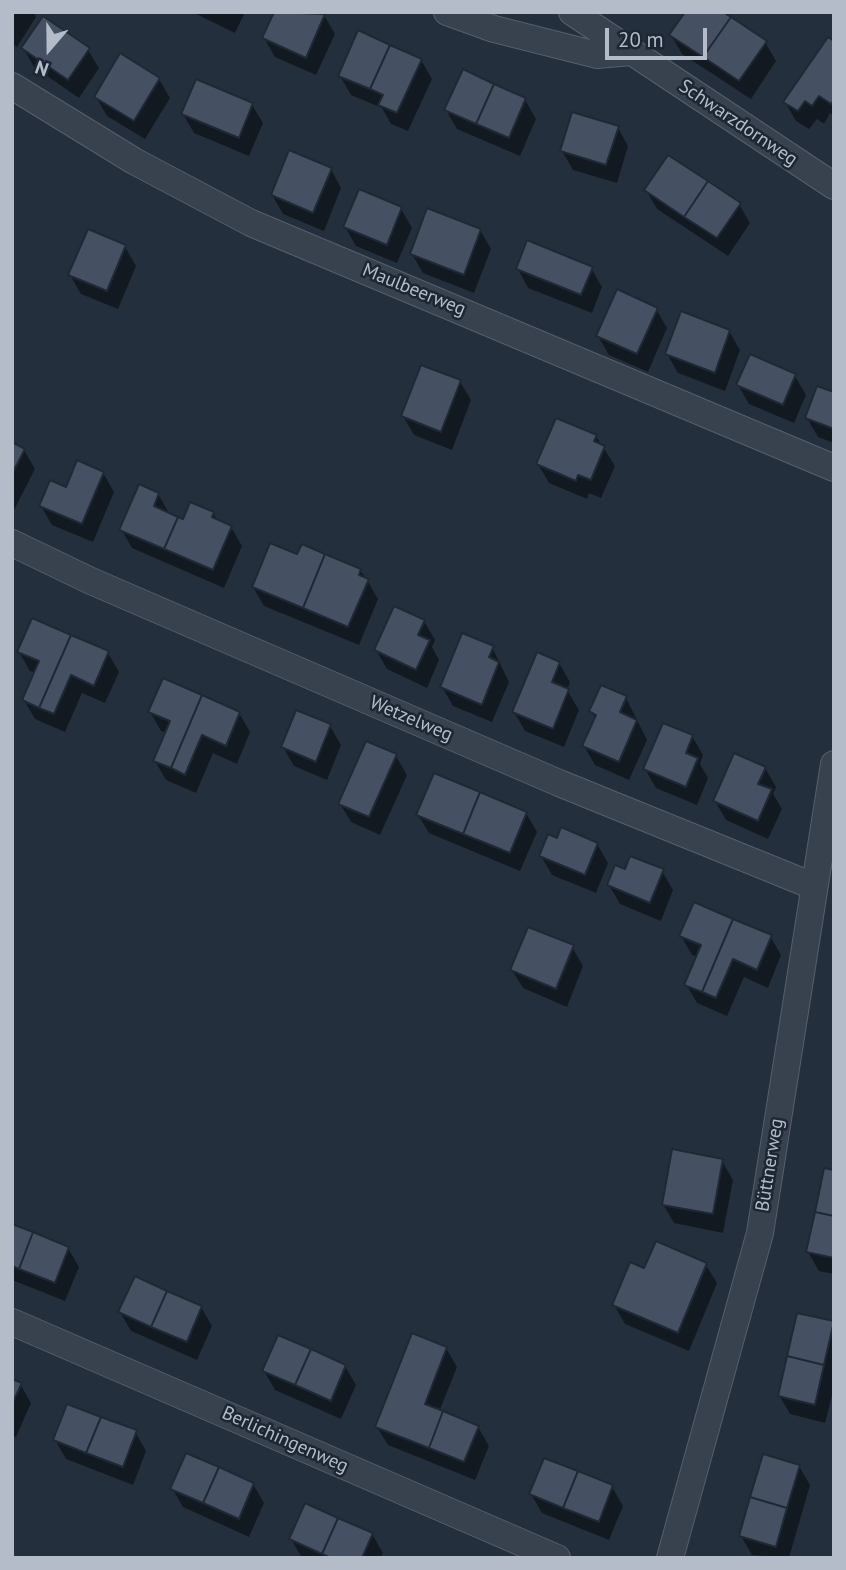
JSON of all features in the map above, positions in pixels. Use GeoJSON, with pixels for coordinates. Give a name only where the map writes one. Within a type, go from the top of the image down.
{"type":"FeatureCollection","features":[{"type":"Feature","properties":{"kind":"street"},"geometry":{"type":"LineString","coordinates":[[447,12],[494,29],[597,55],[631,52]]}},
{"type":"Feature","properties":{"kind":"street","name":"Schwarzdornweg"},"geometry":{"type":"LineString","coordinates":[[572,12],[834,186]]}},
{"type":"Feature","properties":{"kind":"street","name":"Maulbeerweg"},"geometry":{"type":"LineString","coordinates":[[12,86],[134,161],[251,223],[473,314],[831,468]]}},
{"type":"Feature","properties":{"kind":"street","name":"Wetzelweg"},"geometry":{"type":"LineString","coordinates":[[12,543],[91,581],[559,783],[813,886]]}},
{"type":"Feature","properties":{"kind":"street","name":"Büttnerweg"},"geometry":{"type":"LineString","coordinates":[[670,1558],[760,1233],[834,764]]}},
{"type":"Feature","properties":{"kind":"street","name":"Berlichingenweg"},"geometry":{"type":"LineString","coordinates":[[12,1322],[557,1558]]}},
{"type":"Feature","properties":{"kind":"building"},"geometry":{"type":"Polygon","coordinates":[[[274,12],[325,14],[306,58],[262,38],[274,12]]]}},
{"type":"Feature","properties":{"kind":"building"},"geometry":{"type":"Polygon","coordinates":[[[685,12],[723,12],[731,17],[703,57],[669,35],[685,12]]]}},
{"type":"Feature","properties":{"kind":"building"},"geometry":{"type":"Polygon","coordinates":[[[43,16],[90,48],[68,80],[21,48],[43,16]]]}},
{"type":"Feature","properties":{"kind":"building"},"geometry":{"type":"Polygon","coordinates":[[[731,17],[767,41],[739,81],[703,57],[731,17]]]}},
{"type":"Feature","properties":{"kind":"building"},"geometry":{"type":"Polygon","coordinates":[[[358,30],[390,45],[370,89],[338,76],[358,30]]]}},
{"type":"Feature","properties":{"kind":"building"},"geometry":{"type":"Polygon","coordinates":[[[828,37],[834,41],[834,100],[831,104],[819,96],[812,106],[805,101],[798,111],[783,102],[828,37]]]}},
{"type":"Feature","properties":{"kind":"building"},"geometry":{"type":"Polygon","coordinates":[[[390,45],[422,59],[397,113],[378,105],[383,95],[370,89],[390,45]]]}},
{"type":"Feature","properties":{"kind":"building"},"geometry":{"type":"Polygon","coordinates":[[[120,53],[160,78],[134,121],[94,97],[120,53]]]}},
{"type":"Feature","properties":{"kind":"building"},"geometry":{"type":"Polygon","coordinates":[[[463,69],[494,84],[476,124],[444,110],[463,69]]]}},
{"type":"Feature","properties":{"kind":"building"},"geometry":{"type":"Polygon","coordinates":[[[196,79],[253,103],[239,138],[181,114],[196,79]]]}},
{"type":"Feature","properties":{"kind":"building"},"geometry":{"type":"Polygon","coordinates":[[[494,84],[526,98],[509,138],[476,124],[494,84]]]}},
{"type":"Feature","properties":{"kind":"building"},"geometry":{"type":"Polygon","coordinates":[[[572,112],[619,126],[606,165],[560,151],[572,112]]]}},
{"type":"Feature","properties":{"kind":"building"},"geometry":{"type":"Polygon","coordinates":[[[289,150],[332,168],[313,213],[271,195],[289,150]]]}},
{"type":"Feature","properties":{"kind":"building"},"geometry":{"type":"Polygon","coordinates":[[[668,155],[708,181],[684,217],[644,190],[668,155]]]}},
{"type":"Feature","properties":{"kind":"building"},"geometry":{"type":"Polygon","coordinates":[[[708,181],[741,203],[717,238],[684,217],[708,181]]]}},
{"type":"Feature","properties":{"kind":"building"},"geometry":{"type":"Polygon","coordinates":[[[359,189],[402,207],[387,245],[343,227],[359,189]]]}},
{"type":"Feature","properties":{"kind":"building"},"geometry":{"type":"Polygon","coordinates":[[[427,208],[481,229],[464,275],[410,254],[427,208]]]}},
{"type":"Feature","properties":{"kind":"building"},"geometry":{"type":"Polygon","coordinates":[[[88,229],[126,245],[107,291],[68,275],[88,229]]]}},
{"type":"Feature","properties":{"kind":"building"},"geometry":{"type":"Polygon","coordinates":[[[527,240],[593,267],[581,295],[516,269],[527,240]]]}},
{"type":"Feature","properties":{"kind":"building"},"geometry":{"type":"Polygon","coordinates":[[[617,289],[658,308],[637,354],[596,336],[617,289]]]}},
{"type":"Feature","properties":{"kind":"building"},"geometry":{"type":"Polygon","coordinates":[[[681,311],[730,330],[715,373],[665,354],[681,311]]]}},
{"type":"Feature","properties":{"kind":"building"},"geometry":{"type":"Polygon","coordinates":[[[750,354],[796,374],[783,405],[736,385],[750,354]]]}},
{"type":"Feature","properties":{"kind":"building"},"geometry":{"type":"Polygon","coordinates":[[[421,365],[461,380],[441,432],[401,416],[421,365]]]}},
{"type":"Feature","properties":{"kind":"building"},"geometry":{"type":"Polygon","coordinates":[[[817,386],[834,392],[834,429],[805,418],[817,386]]]}},
{"type":"Feature","properties":{"kind":"building"},"geometry":{"type":"Polygon","coordinates":[[[556,418],[597,435],[594,441],[605,446],[591,480],[578,475],[576,481],[536,464],[556,418]]]}},
{"type":"Feature","properties":{"kind":"building"},"geometry":{"type":"Polygon","coordinates":[[[12,442],[25,449],[12,474],[12,442]]]}},
{"type":"Feature","properties":{"kind":"building"},"geometry":{"type":"Polygon","coordinates":[[[77,460],[104,472],[82,524],[39,506],[50,480],[66,487],[77,460]]]}},
{"type":"Feature","properties":{"kind":"building"},"geometry":{"type":"Polygon","coordinates":[[[139,484],[159,493],[154,506],[178,517],[164,549],[119,530],[139,484]]]}},
{"type":"Feature","properties":{"kind":"building"},"geometry":{"type":"Polygon","coordinates":[[[190,502],[214,512],[212,517],[232,526],[213,570],[164,549],[178,517],[183,519],[190,502]]]}},
{"type":"Feature","properties":{"kind":"building"},"geometry":{"type":"Polygon","coordinates":[[[270,543],[297,554],[302,544],[325,554],[303,608],[252,587],[270,543]]]}},
{"type":"Feature","properties":{"kind":"building"},"geometry":{"type":"Polygon","coordinates":[[[325,554],[361,569],[359,575],[369,579],[348,627],[303,608],[325,554]]]}},
{"type":"Feature","properties":{"kind":"building"},"geometry":{"type":"Polygon","coordinates":[[[394,606],[425,620],[418,635],[430,640],[416,670],[374,650],[394,606]]]}},
{"type":"Feature","properties":{"kind":"building"},"geometry":{"type":"Polygon","coordinates":[[[32,618],[71,635],[39,708],[22,700],[39,661],[17,652],[32,618]]]}},
{"type":"Feature","properties":{"kind":"building"},"geometry":{"type":"Polygon","coordinates":[[[462,633],[494,646],[489,657],[499,662],[482,705],[440,687],[462,633]]]}},
{"type":"Feature","properties":{"kind":"building"},"geometry":{"type":"Polygon","coordinates":[[[71,635],[109,651],[94,686],[71,675],[54,714],[39,708],[71,635]]]}},
{"type":"Feature","properties":{"kind":"building"},"geometry":{"type":"Polygon","coordinates":[[[537,652],[560,662],[552,682],[569,689],[553,729],[512,712],[537,652]]]}},
{"type":"Feature","properties":{"kind":"building"},"geometry":{"type":"Polygon","coordinates":[[[163,678],[202,695],[171,768],[153,761],[170,721],[148,712],[163,678]]]}},
{"type":"Feature","properties":{"kind":"building"},"geometry":{"type":"Polygon","coordinates":[[[601,685],[627,696],[620,712],[637,720],[619,762],[582,746],[596,715],[589,711],[601,685]]]}},
{"type":"Feature","properties":{"kind":"building"},"geometry":{"type":"Polygon","coordinates":[[[202,695],[240,712],[226,746],[202,735],[185,775],[171,768],[202,695]]]}},
{"type":"Feature","properties":{"kind":"building"},"geometry":{"type":"Polygon","coordinates":[[[296,710],[331,724],[316,762],[281,747],[296,710]]]}},
{"type":"Feature","properties":{"kind":"building"},"geometry":{"type":"Polygon","coordinates":[[[663,723],[693,735],[686,753],[698,758],[686,787],[643,769],[663,723]]]}},
{"type":"Feature","properties":{"kind":"building"},"geometry":{"type":"Polygon","coordinates":[[[366,741],[397,754],[369,817],[338,804],[366,741]]]}},
{"type":"Feature","properties":{"kind":"building"},"geometry":{"type":"Polygon","coordinates":[[[734,753],[766,767],[758,784],[772,789],[758,821],[713,801],[734,753]]]}},
{"type":"Feature","properties":{"kind":"building"},"geometry":{"type":"Polygon","coordinates":[[[434,773],[480,792],[463,834],[416,815],[434,773]]]}},
{"type":"Feature","properties":{"kind":"building"},"geometry":{"type":"Polygon","coordinates":[[[480,792],[527,812],[510,853],[463,834],[480,792]]]}},
{"type":"Feature","properties":{"kind":"building"},"geometry":{"type":"Polygon","coordinates":[[[561,827],[598,843],[585,875],[539,856],[548,834],[557,838],[561,827]]]}},
{"type":"Feature","properties":{"kind":"building"},"geometry":{"type":"Polygon","coordinates":[[[630,856],[664,869],[650,903],[607,885],[615,865],[625,869],[630,856]]]}},
{"type":"Feature","properties":{"kind":"building"},"geometry":{"type":"Polygon","coordinates":[[[694,902],[733,919],[702,992],[684,985],[701,945],[679,936],[694,902]]]}},
{"type":"Feature","properties":{"kind":"building"},"geometry":{"type":"Polygon","coordinates":[[[733,919],[772,935],[757,970],[733,959],[716,998],[702,992],[733,919]]]}},
{"type":"Feature","properties":{"kind":"building"},"geometry":{"type":"Polygon","coordinates":[[[528,927],[574,945],[556,989],[510,970],[528,927]]]}},
{"type":"Feature","properties":{"kind":"building"},"geometry":{"type":"Polygon","coordinates":[[[672,1149],[723,1159],[713,1214],[662,1205],[672,1149]]]}},
{"type":"Feature","properties":{"kind":"building"},"geometry":{"type":"Polygon","coordinates":[[[824,1168],[834,1170],[834,1216],[815,1212],[824,1168]]]}},
{"type":"Feature","properties":{"kind":"building"},"geometry":{"type":"Polygon","coordinates":[[[815,1212],[834,1216],[834,1258],[806,1252],[815,1212]]]}},
{"type":"Feature","properties":{"kind":"building"},"geometry":{"type":"Polygon","coordinates":[[[12,1224],[33,1232],[19,1269],[12,1266],[12,1224]]]}},
{"type":"Feature","properties":{"kind":"building"},"geometry":{"type":"Polygon","coordinates":[[[33,1232],[69,1247],[55,1283],[19,1269],[33,1232]]]}},
{"type":"Feature","properties":{"kind":"building"},"geometry":{"type":"Polygon","coordinates":[[[656,1241],[707,1263],[678,1333],[612,1305],[630,1262],[644,1268],[656,1241]]]}},
{"type":"Feature","properties":{"kind":"building"},"geometry":{"type":"Polygon","coordinates":[[[135,1276],[167,1291],[151,1327],[118,1312],[135,1276]]]}},
{"type":"Feature","properties":{"kind":"building"},"geometry":{"type":"Polygon","coordinates":[[[167,1291],[202,1306],[187,1342],[151,1327],[167,1291]]]}},
{"type":"Feature","properties":{"kind":"building"},"geometry":{"type":"Polygon","coordinates":[[[797,1313],[834,1321],[824,1365],[787,1356],[797,1313]]]}},
{"type":"Feature","properties":{"kind":"building"},"geometry":{"type":"Polygon","coordinates":[[[412,1333],[447,1347],[425,1404],[443,1411],[429,1448],[375,1427],[412,1333]]]}},
{"type":"Feature","properties":{"kind":"building"},"geometry":{"type":"Polygon","coordinates":[[[278,1335],[311,1349],[295,1385],[262,1371],[278,1335]]]}},
{"type":"Feature","properties":{"kind":"building"},"geometry":{"type":"Polygon","coordinates":[[[311,1349],[346,1365],[331,1401],[295,1385],[311,1349]]]}},
{"type":"Feature","properties":{"kind":"building"},"geometry":{"type":"Polygon","coordinates":[[[787,1356],[824,1365],[815,1405],[778,1396],[787,1356]]]}},
{"type":"Feature","properties":{"kind":"building"},"geometry":{"type":"Polygon","coordinates":[[[12,1379],[22,1383],[12,1404],[12,1379]]]}},
{"type":"Feature","properties":{"kind":"building"},"geometry":{"type":"Polygon","coordinates":[[[67,1404],[101,1417],[86,1453],[53,1440],[67,1404]]]}},
{"type":"Feature","properties":{"kind":"building"},"geometry":{"type":"Polygon","coordinates":[[[443,1411],[479,1426],[464,1462],[429,1448],[443,1411]]]}},
{"type":"Feature","properties":{"kind":"building"},"geometry":{"type":"Polygon","coordinates":[[[101,1417],[137,1430],[123,1467],[86,1453],[101,1417]]]}},
{"type":"Feature","properties":{"kind":"building"},"geometry":{"type":"Polygon","coordinates":[[[186,1453],[219,1467],[203,1503],[170,1489],[186,1453]]]}},
{"type":"Feature","properties":{"kind":"building"},"geometry":{"type":"Polygon","coordinates":[[[763,1454],[800,1465],[787,1508],[750,1497],[763,1454]]]}},
{"type":"Feature","properties":{"kind":"building"},"geometry":{"type":"Polygon","coordinates":[[[544,1458],[578,1471],[563,1508],[529,1494],[544,1458]]]}},
{"type":"Feature","properties":{"kind":"building"},"geometry":{"type":"Polygon","coordinates":[[[219,1467],[254,1483],[239,1519],[203,1503],[219,1467]]]}},
{"type":"Feature","properties":{"kind":"building"},"geometry":{"type":"Polygon","coordinates":[[[578,1471],[613,1485],[599,1522],[563,1508],[578,1471]]]}},
{"type":"Feature","properties":{"kind":"building"},"geometry":{"type":"Polygon","coordinates":[[[750,1497],[787,1508],[776,1547],[739,1536],[750,1497]]]}},
{"type":"Feature","properties":{"kind":"building"},"geometry":{"type":"Polygon","coordinates":[[[305,1503],[338,1518],[322,1554],[289,1539],[305,1503]]]}},
{"type":"Feature","properties":{"kind":"building"},"geometry":{"type":"Polygon","coordinates":[[[338,1518],[373,1533],[362,1558],[331,1558],[322,1554],[338,1518]]]}}]}
